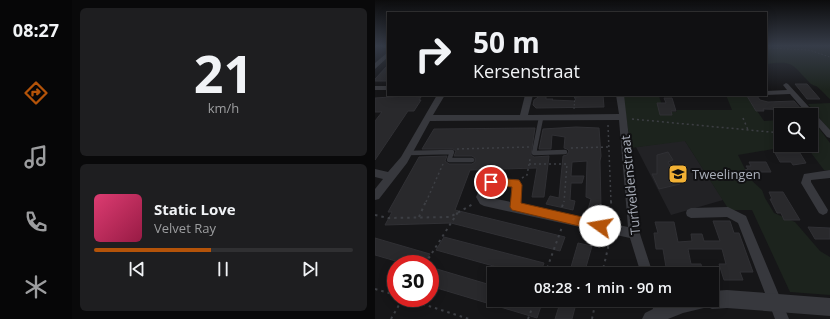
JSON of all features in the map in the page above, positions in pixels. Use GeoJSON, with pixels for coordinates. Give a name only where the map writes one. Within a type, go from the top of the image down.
{"type":"FeatureCollection","features":[{"type":"Feature","properties":{"kind":"street"},"geometry":{"type":"LineString","coordinates":[[375,67],[378,61]]}},
{"type":"Feature","properties":{"kind":"street"},"geometry":{"type":"LineString","coordinates":[[786,85],[830,135]]}},
{"type":"Feature","properties":{"kind":"street"},"geometry":{"type":"LineString","coordinates":[[375,88],[387,88]]}},
{"type":"Feature","properties":{"kind":"street"},"geometry":{"type":"LineString","coordinates":[[767,93],[792,92]]}},
{"type":"Feature","properties":{"kind":"street"},"geometry":{"type":"LineString","coordinates":[[375,196],[408,153],[440,96]]}},
{"type":"Feature","properties":{"kind":"street"},"geometry":{"type":"LineString","coordinates":[[523,118],[529,96]]}},
{"type":"Feature","properties":{"kind":"street","name":"Turfveldenstraat"},"geometry":{"type":"LineString","coordinates":[[620,96],[633,234],[645,267]]}},
{"type":"Feature","properties":{"kind":"street"},"geometry":{"type":"LineString","coordinates":[[428,118],[623,118]]}},
{"type":"Feature","properties":{"kind":"street"},"geometry":{"type":"LineString","coordinates":[[375,173],[391,177]]}},
{"type":"Feature","properties":{"kind":"street"},"geometry":{"type":"LineString","coordinates":[[823,210],[806,183],[807,177],[818,174],[830,174]]}},
{"type":"Feature","properties":{"kind":"street"},"geometry":{"type":"LineString","coordinates":[[516,207],[516,183],[488,182],[486,184],[482,199],[516,207],[562,217],[633,234]]}},
{"type":"Feature","properties":{"kind":"street"},"geometry":{"type":"LineString","coordinates":[[691,213],[728,212],[742,220],[779,311]]}},
{"type":"Feature","properties":{"kind":"street"},"geometry":{"type":"LineString","coordinates":[[719,300],[727,299],[779,311],[830,307]]}},
{"type":"Feature","properties":{"kind":"street"},"geometry":{"type":"LineString","coordinates":[[656,310],[668,307]]}},
{"type":"Feature","properties":{"kind":"lane"},"geometry":{"type":"LineString","coordinates":[[541,118],[534,153],[565,152]]}},
{"type":"Feature","properties":{"kind":"lane"},"geometry":{"type":"LineString","coordinates":[[408,153],[452,152],[449,160],[472,160]]}},
{"type":"Feature","properties":{"kind":"path"},"geometry":{"type":"LineString","coordinates":[[573,118],[575,96]]}},
{"type":"Feature","properties":{"kind":"path"},"geometry":{"type":"LineString","coordinates":[[604,267],[612,229],[608,117]]}},
{"type":"Feature","properties":{"kind":"path"},"geometry":{"type":"LineString","coordinates":[[623,118],[774,132]]}},
{"type":"Feature","properties":{"kind":"path"},"geometry":{"type":"LineString","coordinates":[[743,118],[748,130]]}},
{"type":"Feature","properties":{"kind":"path"},"geometry":{"type":"LineString","coordinates":[[452,152],[458,148],[535,147]]}},
{"type":"Feature","properties":{"kind":"path"},"geometry":{"type":"LineString","coordinates":[[565,152],[569,148],[609,147]]}},
{"type":"Feature","properties":{"kind":"path"},"geometry":{"type":"LineString","coordinates":[[516,183],[527,175],[530,156],[534,153]]}},
{"type":"Feature","properties":{"kind":"path"},"geometry":{"type":"LineString","coordinates":[[419,217],[444,163],[449,160]]}},
{"type":"Feature","properties":{"kind":"path"},"geometry":{"type":"LineString","coordinates":[[529,164],[567,164],[565,198],[562,217],[547,267]]}},
{"type":"Feature","properties":{"kind":"path"},"geometry":{"type":"LineString","coordinates":[[375,215],[387,218],[450,217],[482,199]]}},
{"type":"Feature","properties":{"kind":"path"},"geometry":{"type":"LineString","coordinates":[[431,255],[459,211]]}},
{"type":"Feature","properties":{"kind":"path"},"geometry":{"type":"LineString","coordinates":[[375,289],[387,293]]}},
{"type":"Feature","properties":{"kind":"path"},"geometry":{"type":"LineString","coordinates":[[391,319],[398,307]]}},
{"type":"Feature","properties":{"kind":"path"},"geometry":{"type":"LineString","coordinates":[[431,307],[469,319]]}},
{"type":"Feature","properties":{"kind":"path"},"geometry":{"type":"LineString","coordinates":[[528,319],[532,307]]}},
{"type":"Feature","properties":{"kind":"path"},"geometry":{"type":"LineString","coordinates":[[592,319],[595,307]]}},
{"type":"Feature","properties":{"kind":"shaded area"},"geometry":{"type":"Polygon","coordinates":[[[767,61],[830,61],[830,99],[818,87],[811,84],[793,66],[789,64],[767,64],[767,61]]]}},
{"type":"Feature","properties":{"kind":"shaded area"},"geometry":{"type":"Polygon","coordinates":[[[659,96],[664,112],[676,112],[677,110],[732,110],[726,96],[747,96],[764,121],[774,120],[773,149],[738,155],[750,179],[762,190],[774,213],[795,222],[820,251],[830,257],[830,295],[790,292],[752,210],[729,210],[685,141],[631,148],[623,97],[659,96]]]}},
{"type":"Feature","properties":{"kind":"shaded area"},"geometry":{"type":"Polygon","coordinates":[[[830,103],[830,131],[818,116],[818,108],[811,108],[808,104],[830,103]]]}},
{"type":"Feature","properties":{"kind":"shaded area"},"geometry":{"type":"Polygon","coordinates":[[[818,127],[830,143],[830,170],[824,170],[810,152],[818,152],[818,127]]]}},
{"type":"Feature","properties":{"kind":"shaded area","name":"Tweelingen"},"geometry":{"type":"Polygon","coordinates":[[[685,141],[723,200],[671,215],[636,147],[685,141]]]}},
{"type":"Feature","properties":{"kind":"building"},"geometry":{"type":"Polygon","coordinates":[[[387,66],[387,81],[375,81],[375,79],[387,66]]]}},
{"type":"Feature","properties":{"kind":"building"},"geometry":{"type":"Polygon","coordinates":[[[795,84],[807,84],[820,99],[807,99],[795,84]]]}},
{"type":"Feature","properties":{"kind":"building"},"geometry":{"type":"Polygon","coordinates":[[[407,96],[421,97],[419,100],[421,100],[414,111],[408,111],[375,160],[375,121],[382,112],[375,112],[375,98],[407,96]]]}},
{"type":"Feature","properties":{"kind":"building"},"geometry":{"type":"Polygon","coordinates":[[[540,96],[546,96],[546,99],[553,99],[552,100],[575,101],[576,97],[603,96],[604,107],[536,108],[533,105],[534,100],[540,96]]]}},
{"type":"Feature","properties":{"kind":"building"},"geometry":{"type":"Polygon","coordinates":[[[747,96],[757,96],[760,100],[768,102],[794,101],[800,108],[774,108],[774,109],[763,109],[764,111],[756,111],[747,96]]]}},
{"type":"Feature","properties":{"kind":"building"},"geometry":{"type":"Polygon","coordinates":[[[664,98],[672,98],[676,111],[671,111],[672,115],[660,115],[657,103],[666,103],[664,98]]]}},
{"type":"Feature","properties":{"kind":"building"},"geometry":{"type":"Polygon","coordinates":[[[576,127],[599,128],[601,156],[601,208],[595,208],[595,215],[587,213],[591,199],[586,197],[587,161],[572,162],[571,176],[584,176],[582,183],[571,183],[570,200],[575,201],[573,210],[546,204],[550,196],[559,198],[563,156],[567,155],[569,151],[564,148],[565,137],[552,135],[551,149],[539,149],[543,129],[576,127]]]}},
{"type":"Feature","properties":{"kind":"building"},"geometry":{"type":"Polygon","coordinates":[[[535,128],[531,155],[534,157],[549,156],[544,197],[532,197],[537,168],[470,170],[455,210],[565,237],[560,251],[451,223],[385,225],[392,212],[388,212],[419,157],[447,156],[445,161],[449,164],[472,164],[475,162],[475,158],[472,156],[454,156],[456,151],[453,149],[422,149],[434,129],[535,128]]]}},
{"type":"Feature","properties":{"kind":"building"},"geometry":{"type":"Polygon","coordinates":[[[668,152],[673,160],[668,162],[680,184],[659,189],[652,174],[657,174],[657,155],[668,152]]]}},
{"type":"Feature","properties":{"kind":"building"},"geometry":{"type":"Polygon","coordinates":[[[775,153],[800,153],[806,163],[793,165],[791,162],[780,162],[775,153]]]}},
{"type":"Feature","properties":{"kind":"building"},"geometry":{"type":"Polygon","coordinates":[[[749,162],[766,162],[771,172],[758,172],[760,177],[749,177],[745,170],[748,169],[746,166],[751,166],[749,162]]]}},
{"type":"Feature","properties":{"kind":"building"},"geometry":{"type":"Polygon","coordinates":[[[769,192],[783,192],[800,220],[784,220],[781,213],[777,213],[770,199],[772,199],[769,192]]]}},
{"type":"Feature","properties":{"kind":"building"},"geometry":{"type":"Polygon","coordinates":[[[713,221],[730,221],[734,233],[739,233],[753,272],[740,272],[743,280],[724,280],[719,264],[726,264],[722,249],[688,249],[691,264],[701,264],[702,267],[666,267],[663,249],[656,249],[654,233],[658,233],[655,222],[674,222],[678,242],[692,241],[691,234],[702,234],[704,241],[720,241],[713,221]]]}},
{"type":"Feature","properties":{"kind":"building"},"geometry":{"type":"Polygon","coordinates":[[[808,227],[830,228],[830,239],[815,239],[808,227]]]}},
{"type":"Feature","properties":{"kind":"building"},"geometry":{"type":"Polygon","coordinates":[[[444,237],[544,263],[543,267],[497,267],[436,250],[444,237]]]}},
{"type":"Feature","properties":{"kind":"building"},"geometry":{"type":"Polygon","coordinates":[[[375,238],[430,254],[387,255],[387,258],[375,255],[375,238]]]}},
{"type":"Feature","properties":{"kind":"building"},"geometry":{"type":"Polygon","coordinates":[[[578,243],[592,246],[586,267],[571,267],[578,243]]]}},
{"type":"Feature","properties":{"kind":"building"},"geometry":{"type":"Polygon","coordinates":[[[439,270],[487,284],[487,303],[439,289],[439,270]]]}},
{"type":"Feature","properties":{"kind":"building"},"geometry":{"type":"Polygon","coordinates":[[[500,307],[541,307],[537,318],[500,307]]]}},
{"type":"Feature","properties":{"kind":"building"},"geometry":{"type":"Polygon","coordinates":[[[559,307],[575,307],[572,319],[555,319],[559,307]]]}},
{"type":"Feature","properties":{"kind":"place","name":"Tweelingen"},"geometry":{"type":"Point","coordinates":[678,174]}},
{"type":"Feature","properties":{"kind":"route"},"geometry":{"type":"LineString","coordinates":[[491,182],[516,183],[516,207],[600,226]]}}]}
